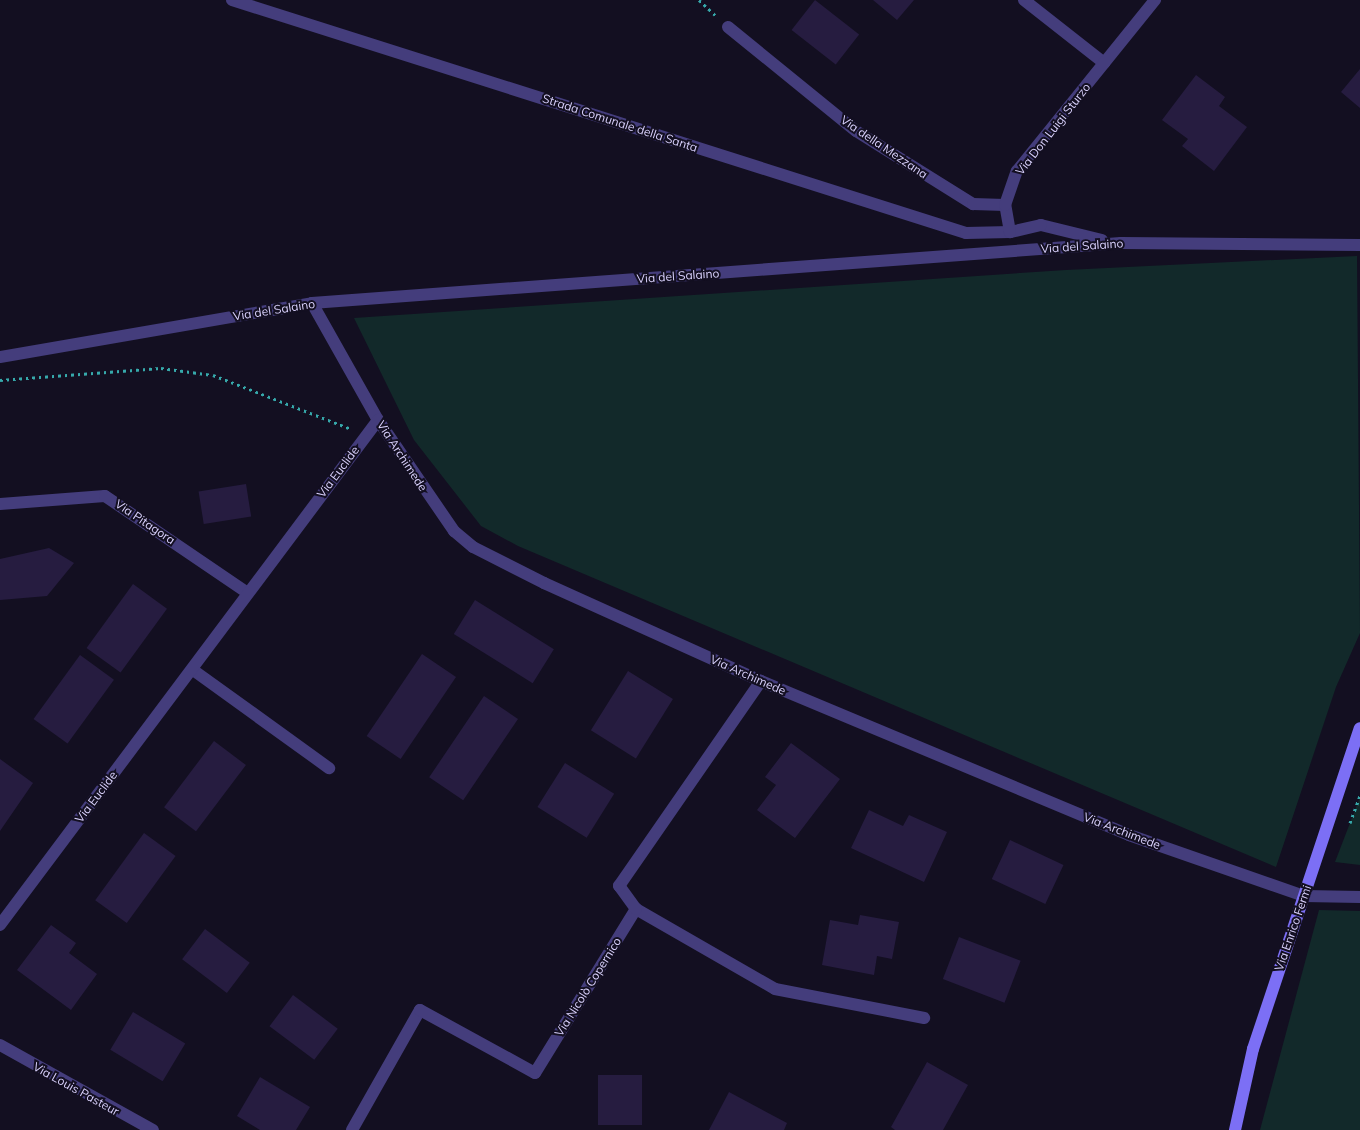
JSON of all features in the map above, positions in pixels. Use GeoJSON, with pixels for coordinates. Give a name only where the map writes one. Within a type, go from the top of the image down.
{"type":"FeatureCollection","features":[{"type":"Feature","properties":{"kind":"street","name":"Strada Comunale della Santa"},"geometry":{"type":"LineString","coordinates":[[232,0],[966,233],[1010,232]]}},
{"type":"Feature","properties":{"kind":"street"},"geometry":{"type":"LineString","coordinates":[[1024,0],[1104,63]]}},
{"type":"Feature","properties":{"kind":"street","name":"Via Don Luigi Sturzo"},"geometry":{"type":"LineString","coordinates":[[1010,232],[1005,205],[1017,171],[1155,0]]}},
{"type":"Feature","properties":{"kind":"street","name":"Via della Mezzana"},"geometry":{"type":"LineString","coordinates":[[728,27],[856,131],[973,204],[1005,205]]}},
{"type":"Feature","properties":{"kind":"street"},"geometry":{"type":"LineString","coordinates":[[1010,232],[1041,225],[1114,243]]}},
{"type":"Feature","properties":{"kind":"street","name":"Via del Salaino"},"geometry":{"type":"LineString","coordinates":[[0,357],[312,303],[1114,243],[1360,245]]}},
{"type":"Feature","properties":{"kind":"street","name":"Via Archimede"},"geometry":{"type":"LineString","coordinates":[[312,303],[378,420],[454,531],[473,546],[544,583],[761,681],[1129,835],[1304,896],[1360,897]]}},
{"type":"Feature","properties":{"kind":"street","name":"Via Euclide"},"geometry":{"type":"LineString","coordinates":[[0,925],[193,670],[246,592],[378,420]]}},
{"type":"Feature","properties":{"kind":"street","name":"Via Pitagora"},"geometry":{"type":"LineString","coordinates":[[0,504],[105,496],[246,592]]}},
{"type":"Feature","properties":{"kind":"street"},"geometry":{"type":"LineString","coordinates":[[193,670],[330,768]]}},
{"type":"Feature","properties":{"kind":"street"},"geometry":{"type":"LineString","coordinates":[[761,681],[619,886],[636,909],[775,989],[924,1018]]}},
{"type":"Feature","properties":{"kind":"street","name":"Via Enrico Fermi"},"geometry":{"type":"LineString","coordinates":[[1235,1130],[1253,1049],[1360,728]]}},
{"type":"Feature","properties":{"kind":"street","name":"Via Nicolò Copernico"},"geometry":{"type":"LineString","coordinates":[[352,1130],[420,1010],[535,1073],[636,909]]}},
{"type":"Feature","properties":{"kind":"street","name":"Via Louis Pasteur"},"geometry":{"type":"LineString","coordinates":[[0,1045],[153,1130]]}},
{"type":"Feature","properties":{"kind":"path"},"geometry":{"type":"LineString","coordinates":[[0,380],[160,368],[213,375],[355,430],[364,439]]}},
{"type":"Feature","properties":{"kind":"green space"},"geometry":{"type":"Polygon","coordinates":[[[1357,256],[1360,633],[1336,687],[1276,867],[518,546],[481,526],[414,440],[354,318],[1066,270],[1357,256]]]}},
{"type":"Feature","properties":{"kind":"green space"},"geometry":{"type":"Polygon","coordinates":[[[1360,797],[1360,865],[1335,862],[1360,797]]]}},
{"type":"Feature","properties":{"kind":"green space"},"geometry":{"type":"Polygon","coordinates":[[[1319,910],[1360,911],[1360,1130],[1260,1130],[1319,910]]]}},
{"type":"Feature","properties":{"kind":"building"},"geometry":{"type":"Polygon","coordinates":[[[815,0],[859,34],[836,64],[792,30],[815,0]]]}},
{"type":"Feature","properties":{"kind":"building"},"geometry":{"type":"Polygon","coordinates":[[[873,0],[914,0],[897,20],[873,0]]]}},
{"type":"Feature","properties":{"kind":"building"},"geometry":{"type":"Polygon","coordinates":[[[1360,69],[1360,108],[1341,92],[1360,69]]]}},
{"type":"Feature","properties":{"kind":"building"},"geometry":{"type":"Polygon","coordinates":[[[1196,75],[1225,97],[1219,106],[1247,127],[1214,171],[1182,146],[1188,139],[1162,120],[1196,75]]]}},
{"type":"Feature","properties":{"kind":"building"},"geometry":{"type":"Polygon","coordinates":[[[246,484],[251,517],[204,524],[199,492],[246,484]]]}},
{"type":"Feature","properties":{"kind":"building"},"geometry":{"type":"Polygon","coordinates":[[[49,548],[74,563],[47,596],[0,600],[0,559],[49,548]]]}},
{"type":"Feature","properties":{"kind":"building"},"geometry":{"type":"Polygon","coordinates":[[[133,584],[167,609],[121,673],[87,648],[133,584]]]}},
{"type":"Feature","properties":{"kind":"building"},"geometry":{"type":"Polygon","coordinates":[[[475,600],[554,649],[533,683],[454,634],[475,600]]]}},
{"type":"Feature","properties":{"kind":"building"},"geometry":{"type":"Polygon","coordinates":[[[422,654],[456,677],[401,759],[367,736],[422,654]]]}},
{"type":"Feature","properties":{"kind":"building"},"geometry":{"type":"Polygon","coordinates":[[[80,655],[114,680],[68,744],[34,719],[80,655]]]}},
{"type":"Feature","properties":{"kind":"building"},"geometry":{"type":"Polygon","coordinates":[[[628,671],[673,699],[636,758],[591,730],[628,671]]]}},
{"type":"Feature","properties":{"kind":"building"},"geometry":{"type":"Polygon","coordinates":[[[484,696],[518,719],[463,800],[429,777],[484,696]]]}},
{"type":"Feature","properties":{"kind":"building"},"geometry":{"type":"Polygon","coordinates":[[[214,741],[246,765],[196,831],[164,807],[214,741]]]}},
{"type":"Feature","properties":{"kind":"building"},"geometry":{"type":"Polygon","coordinates":[[[791,743],[840,779],[795,838],[757,810],[776,785],[765,777],[791,743]]]}},
{"type":"Feature","properties":{"kind":"building"},"geometry":{"type":"Polygon","coordinates":[[[0,759],[33,783],[0,831],[0,759]]]}},
{"type":"Feature","properties":{"kind":"building"},"geometry":{"type":"Polygon","coordinates":[[[565,763],[614,794],[587,838],[537,807],[565,763]]]}},
{"type":"Feature","properties":{"kind":"building"},"geometry":{"type":"Polygon","coordinates":[[[869,810],[903,826],[909,815],[947,832],[924,882],[851,848],[869,810]]]}},
{"type":"Feature","properties":{"kind":"building"},"geometry":{"type":"Polygon","coordinates":[[[144,833],[176,856],[127,923],[95,900],[144,833]]]}},
{"type":"Feature","properties":{"kind":"building"},"geometry":{"type":"Polygon","coordinates":[[[1010,840],[1063,865],[1045,904],[992,879],[1010,840]]]}},
{"type":"Feature","properties":{"kind":"building"},"geometry":{"type":"Polygon","coordinates":[[[860,915],[899,922],[892,959],[877,956],[874,975],[822,965],[830,920],[858,925],[860,915]]]}},
{"type":"Feature","properties":{"kind":"building"},"geometry":{"type":"Polygon","coordinates":[[[51,925],[76,943],[69,953],[97,974],[71,1010],[17,970],[51,925]]]}},
{"type":"Feature","properties":{"kind":"building"},"geometry":{"type":"Polygon","coordinates":[[[205,929],[250,963],[227,993],[182,959],[205,929]]]}},
{"type":"Feature","properties":{"kind":"building"},"geometry":{"type":"Polygon","coordinates":[[[959,937],[1021,961],[1004,1003],[943,979],[959,937]]]}},
{"type":"Feature","properties":{"kind":"building"},"geometry":{"type":"Polygon","coordinates":[[[293,995],[338,1029],[314,1060],[270,1026],[293,995]]]}},
{"type":"Feature","properties":{"kind":"building"},"geometry":{"type":"Polygon","coordinates":[[[133,1012],[185,1043],[163,1081],[110,1050],[133,1012]]]}},
{"type":"Feature","properties":{"kind":"building"},"geometry":{"type":"Polygon","coordinates":[[[927,1062],[968,1085],[943,1130],[895,1130],[891,1127],[927,1062]]]}},
{"type":"Feature","properties":{"kind":"building"},"geometry":{"type":"Polygon","coordinates":[[[598,1075],[642,1075],[642,1125],[598,1125],[598,1075]]]}},
{"type":"Feature","properties":{"kind":"building"},"geometry":{"type":"Polygon","coordinates":[[[260,1077],[310,1107],[296,1130],[260,1130],[237,1116],[260,1077]]]}},
{"type":"Feature","properties":{"kind":"building"},"geometry":{"type":"Polygon","coordinates":[[[729,1092],[787,1123],[784,1130],[709,1130],[729,1092]]]}}]}
